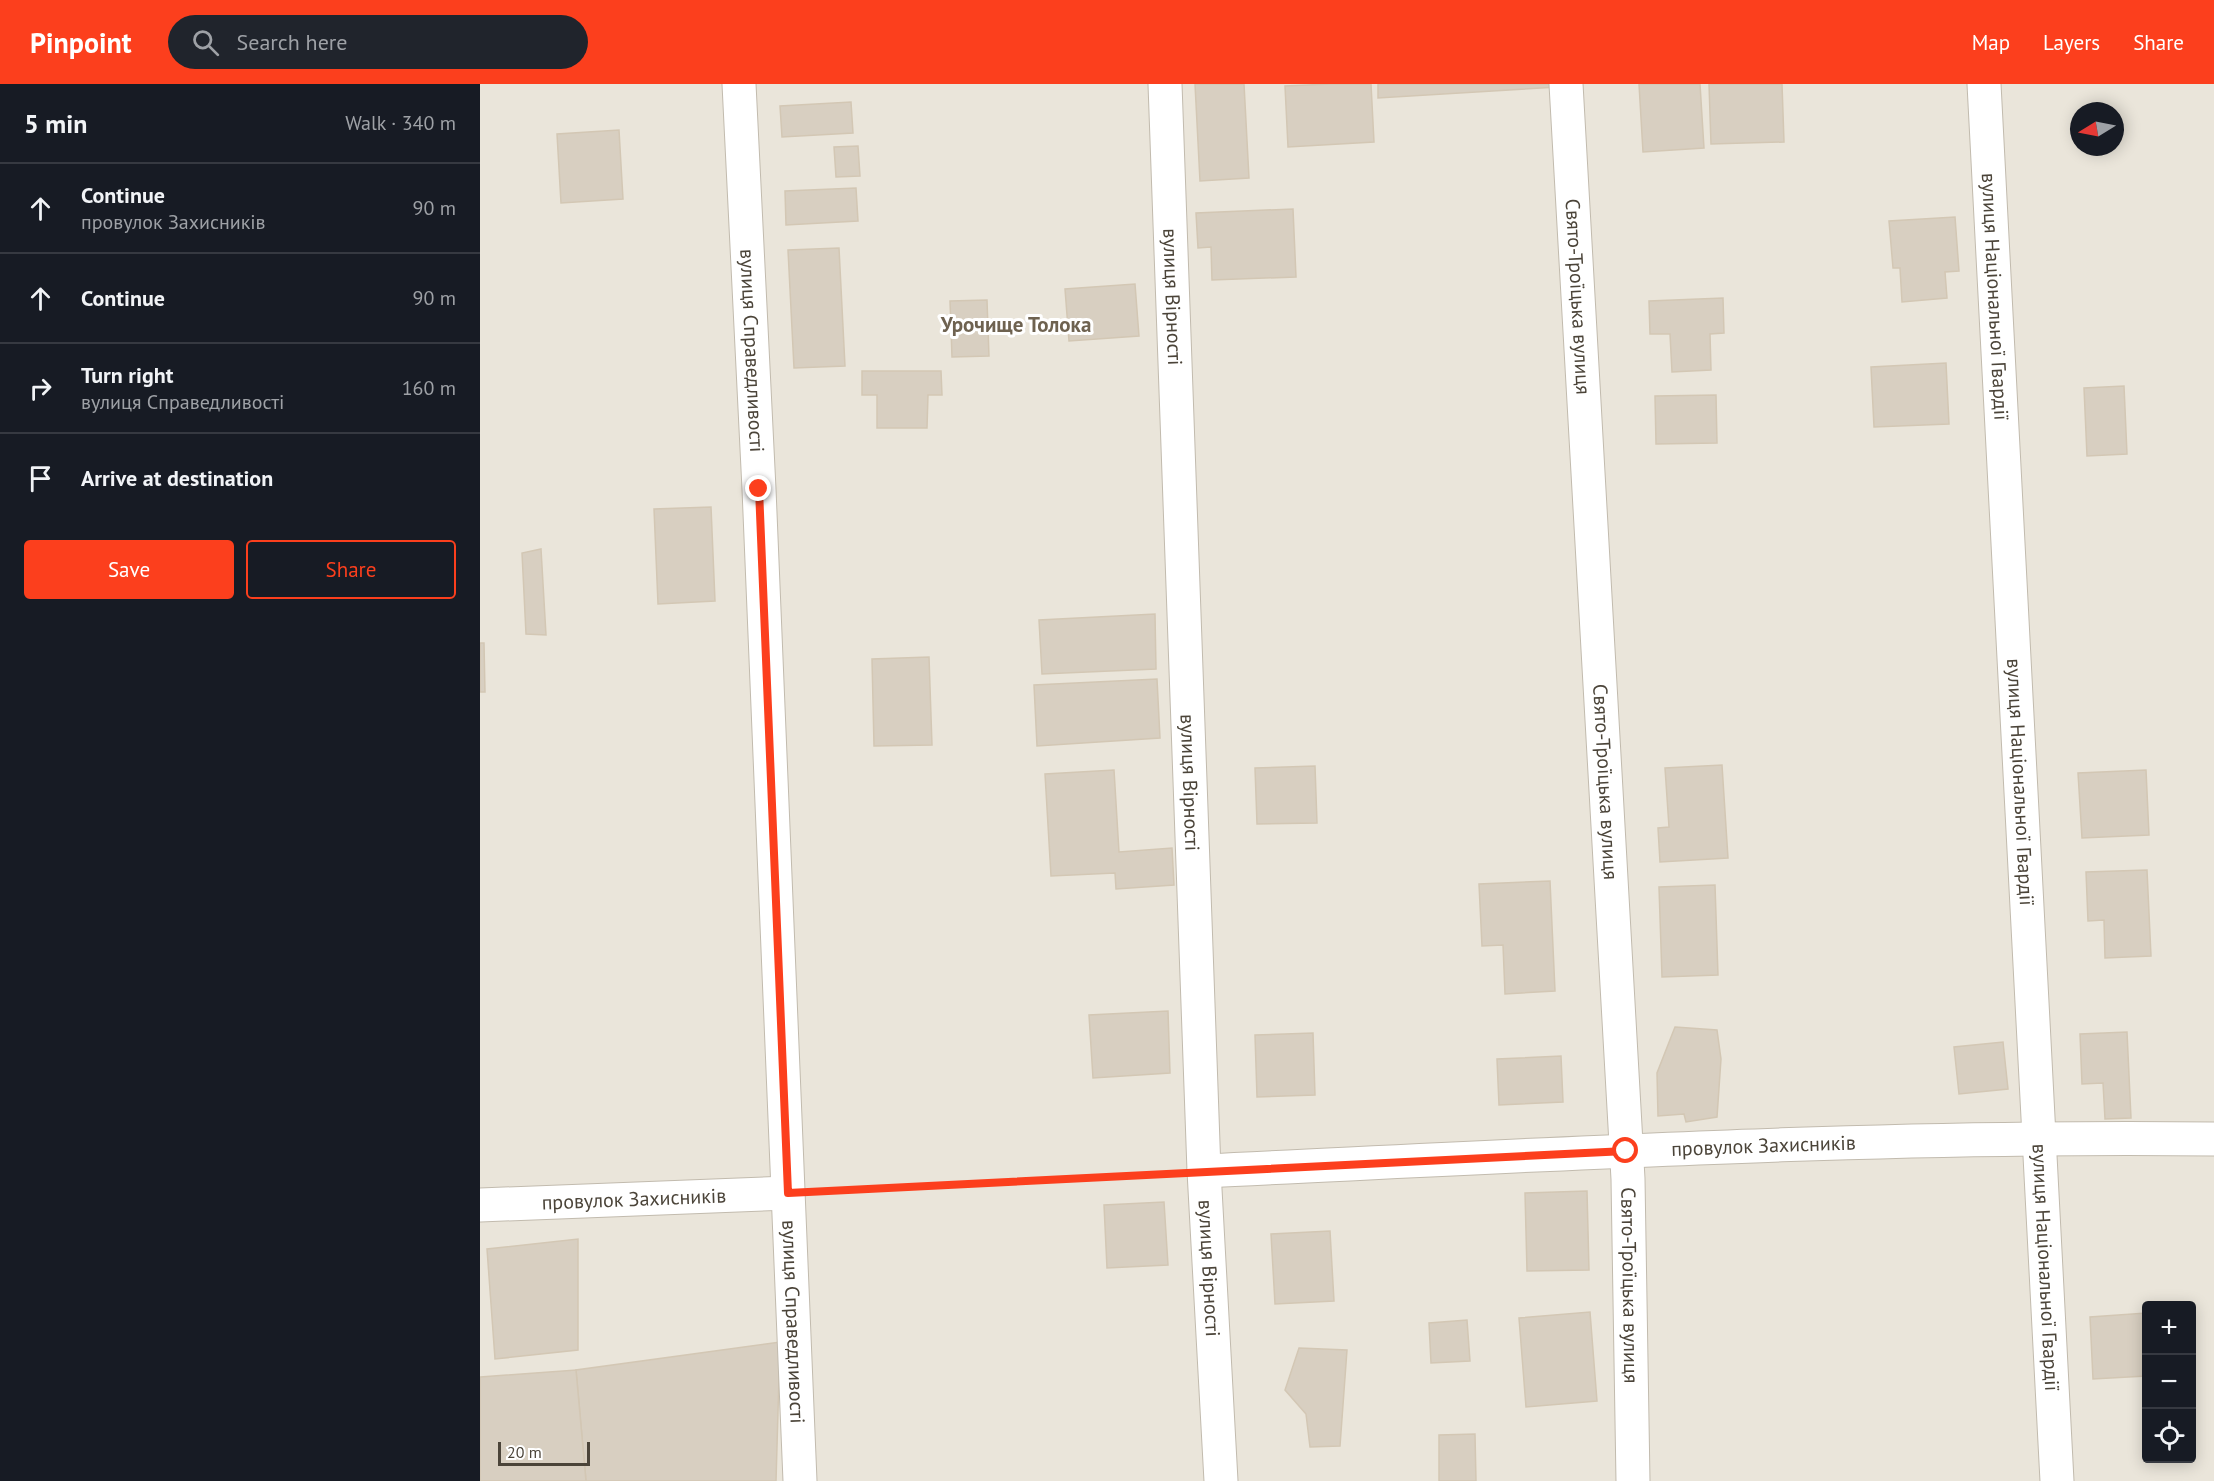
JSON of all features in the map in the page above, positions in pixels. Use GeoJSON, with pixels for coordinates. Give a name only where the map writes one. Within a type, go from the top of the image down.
{"type":"FeatureCollection","features":[{"type":"Feature","properties":{"kind":"street","name":"вулиця Справедливості"},"geometry":{"type":"LineString","coordinates":[[739,84],[759,489],[800,1481]]}},
{"type":"Feature","properties":{"kind":"street","name":"вулиця Вірності"},"geometry":{"type":"LineString","coordinates":[[1165,84],[1204,1171],[1221,1481]]}},
{"type":"Feature","properties":{"kind":"street","name":"Свято-Троїцька вулиця"},"geometry":{"type":"LineString","coordinates":[[1566,84],[1626,1151],[1633,1481]]}},
{"type":"Feature","properties":{"kind":"street","name":"вулиця Національної Гвардії"},"geometry":{"type":"LineString","coordinates":[[1984,84],[2057,1481]]}},
{"type":"Feature","properties":{"kind":"street","name":"провулок Захисників"},"geometry":{"type":"LineString","coordinates":[[1204,1171],[1626,1151],[2039,1137],[2214,1139]]}},
{"type":"Feature","properties":{"kind":"street","name":"провулок Захисників"},"geometry":{"type":"LineString","coordinates":[[480,1205],[788,1193]]}},
{"type":"Feature","properties":{"kind":"path"},"geometry":{"type":"LineString","coordinates":[[788,1193],[1204,1171]]}},
{"type":"Feature","properties":{"kind":"shaded area"},"geometry":{"type":"Polygon","coordinates":[[[480,84],[2214,84],[2214,1481],[480,1481],[480,84]]]}},
{"type":"Feature","properties":{"kind":"building"},"geometry":{"type":"Polygon","coordinates":[[[1195,84],[1244,84],[1249,178],[1200,181],[1195,84]]]}},
{"type":"Feature","properties":{"kind":"building"},"geometry":{"type":"Polygon","coordinates":[[[1371,84],[1374,142],[1288,147],[1285,86],[1371,84]]]}},
{"type":"Feature","properties":{"kind":"building"},"geometry":{"type":"Polygon","coordinates":[[[1378,84],[1557,84],[1557,87],[1378,98],[1378,84]]]}},
{"type":"Feature","properties":{"kind":"building"},"geometry":{"type":"Polygon","coordinates":[[[1639,84],[1700,84],[1704,148],[1643,152],[1639,84]]]}},
{"type":"Feature","properties":{"kind":"building"},"geometry":{"type":"Polygon","coordinates":[[[1709,84],[1782,84],[1784,142],[1711,144],[1709,84]]]}},
{"type":"Feature","properties":{"kind":"building"},"geometry":{"type":"Polygon","coordinates":[[[851,102],[853,133],[782,137],[780,106],[851,102]]]}},
{"type":"Feature","properties":{"kind":"building"},"geometry":{"type":"Polygon","coordinates":[[[619,130],[623,199],[561,203],[557,134],[619,130]]]}},
{"type":"Feature","properties":{"kind":"building"},"geometry":{"type":"Polygon","coordinates":[[[858,146],[860,176],[836,177],[834,147],[858,146]]]}},
{"type":"Feature","properties":{"kind":"building"},"geometry":{"type":"Polygon","coordinates":[[[856,188],[858,221],[786,225],[785,191],[856,188]]]}},
{"type":"Feature","properties":{"kind":"building"},"geometry":{"type":"Polygon","coordinates":[[[1293,209],[1296,277],[1212,280],[1211,247],[1198,248],[1196,213],[1293,209]]]}},
{"type":"Feature","properties":{"kind":"building"},"geometry":{"type":"Polygon","coordinates":[[[1955,217],[1959,271],[1945,272],[1947,298],[1902,302],[1900,268],[1893,268],[1889,221],[1955,217]]]}},
{"type":"Feature","properties":{"kind":"building"},"geometry":{"type":"Polygon","coordinates":[[[839,248],[845,366],[794,368],[788,250],[839,248]]]}},
{"type":"Feature","properties":{"kind":"building"},"geometry":{"type":"Polygon","coordinates":[[[1135,284],[1139,336],[1069,341],[1065,289],[1135,284]]]}},
{"type":"Feature","properties":{"kind":"building"},"geometry":{"type":"Polygon","coordinates":[[[1723,298],[1724,333],[1710,334],[1711,370],[1672,372],[1670,334],[1650,334],[1649,301],[1723,298]]]}},
{"type":"Feature","properties":{"kind":"building"},"geometry":{"type":"Polygon","coordinates":[[[987,300],[989,356],[952,357],[950,301],[987,300]]]}},
{"type":"Feature","properties":{"kind":"building"},"geometry":{"type":"Polygon","coordinates":[[[1946,363],[1949,424],[1874,427],[1871,367],[1946,363]]]}},
{"type":"Feature","properties":{"kind":"building"},"geometry":{"type":"Polygon","coordinates":[[[862,371],[941,371],[942,395],[928,395],[927,428],[877,428],[877,395],[862,395],[862,371]]]}},
{"type":"Feature","properties":{"kind":"building"},"geometry":{"type":"Polygon","coordinates":[[[2124,386],[2127,454],[2087,456],[2084,388],[2124,386]]]}},
{"type":"Feature","properties":{"kind":"building"},"geometry":{"type":"Polygon","coordinates":[[[1716,395],[1717,443],[1656,444],[1655,396],[1716,395]]]}},
{"type":"Feature","properties":{"kind":"building"},"geometry":{"type":"Polygon","coordinates":[[[711,507],[715,601],[658,604],[654,509],[711,507]]]}},
{"type":"Feature","properties":{"kind":"building"},"geometry":{"type":"Polygon","coordinates":[[[541,549],[546,635],[526,634],[522,553],[541,549]]]}},
{"type":"Feature","properties":{"kind":"building"},"geometry":{"type":"Polygon","coordinates":[[[1155,614],[1156,669],[1042,674],[1039,620],[1155,614]]]}},
{"type":"Feature","properties":{"kind":"building"},"geometry":{"type":"Polygon","coordinates":[[[480,643],[484,643],[485,692],[480,692],[480,643]]]}},
{"type":"Feature","properties":{"kind":"building"},"geometry":{"type":"Polygon","coordinates":[[[929,657],[932,745],[874,746],[872,659],[929,657]]]}},
{"type":"Feature","properties":{"kind":"building"},"geometry":{"type":"Polygon","coordinates":[[[1157,679],[1160,738],[1037,746],[1034,685],[1157,679]]]}},
{"type":"Feature","properties":{"kind":"building"},"geometry":{"type":"Polygon","coordinates":[[[1722,765],[1728,858],[1660,862],[1658,828],[1669,827],[1665,768],[1722,765]]]}},
{"type":"Feature","properties":{"kind":"building"},"geometry":{"type":"Polygon","coordinates":[[[1315,766],[1317,823],[1257,824],[1255,768],[1315,766]]]}},
{"type":"Feature","properties":{"kind":"building"},"geometry":{"type":"Polygon","coordinates":[[[1114,770],[1119,852],[1172,848],[1174,885],[1116,889],[1115,873],[1051,876],[1045,774],[1114,770]]]}},
{"type":"Feature","properties":{"kind":"building"},"geometry":{"type":"Polygon","coordinates":[[[2146,770],[2149,835],[2082,838],[2078,773],[2146,770]]]}},
{"type":"Feature","properties":{"kind":"building"},"geometry":{"type":"Polygon","coordinates":[[[2147,870],[2151,956],[2105,958],[2104,920],[2088,921],[2086,872],[2147,870]]]}},
{"type":"Feature","properties":{"kind":"building"},"geometry":{"type":"Polygon","coordinates":[[[1550,881],[1555,991],[1505,994],[1503,945],[1482,946],[1479,884],[1550,881]]]}},
{"type":"Feature","properties":{"kind":"building"},"geometry":{"type":"Polygon","coordinates":[[[1715,885],[1718,975],[1662,977],[1659,887],[1715,885]]]}},
{"type":"Feature","properties":{"kind":"building"},"geometry":{"type":"Polygon","coordinates":[[[1168,1011],[1170,1073],[1093,1078],[1089,1015],[1168,1011]]]}},
{"type":"Feature","properties":{"kind":"building"},"geometry":{"type":"Polygon","coordinates":[[[1675,1027],[1717,1030],[1721,1059],[1717,1117],[1686,1122],[1684,1114],[1658,1116],[1657,1073],[1675,1027]]]}},
{"type":"Feature","properties":{"kind":"building"},"geometry":{"type":"Polygon","coordinates":[[[2127,1032],[2131,1118],[2105,1119],[2103,1083],[2082,1084],[2080,1034],[2127,1032]]]}},
{"type":"Feature","properties":{"kind":"building"},"geometry":{"type":"Polygon","coordinates":[[[1313,1033],[1315,1095],[1257,1097],[1255,1035],[1313,1033]]]}},
{"type":"Feature","properties":{"kind":"building"},"geometry":{"type":"Polygon","coordinates":[[[2003,1042],[2008,1089],[1959,1094],[1954,1047],[2003,1042]]]}},
{"type":"Feature","properties":{"kind":"building"},"geometry":{"type":"Polygon","coordinates":[[[1561,1056],[1563,1102],[1499,1105],[1497,1059],[1561,1056]]]}},
{"type":"Feature","properties":{"kind":"building"},"geometry":{"type":"Polygon","coordinates":[[[1587,1191],[1589,1270],[1527,1271],[1525,1193],[1587,1191]]]}},
{"type":"Feature","properties":{"kind":"building"},"geometry":{"type":"Polygon","coordinates":[[[1164,1202],[1168,1265],[1107,1268],[1104,1205],[1164,1202]]]}},
{"type":"Feature","properties":{"kind":"building"},"geometry":{"type":"Polygon","coordinates":[[[1330,1231],[1334,1301],[1275,1304],[1271,1234],[1330,1231]]]}},
{"type":"Feature","properties":{"kind":"building"},"geometry":{"type":"Polygon","coordinates":[[[578,1239],[578,1350],[495,1359],[487,1249],[578,1239]]]}},
{"type":"Feature","properties":{"kind":"building"},"geometry":{"type":"Polygon","coordinates":[[[1590,1312],[1597,1401],[1526,1407],[1519,1318],[1590,1312]]]}},
{"type":"Feature","properties":{"kind":"building"},"geometry":{"type":"Polygon","coordinates":[[[2142,1313],[2142,1376],[2093,1379],[2090,1317],[2142,1313]]]}},
{"type":"Feature","properties":{"kind":"building"},"geometry":{"type":"Polygon","coordinates":[[[1467,1320],[1470,1361],[1431,1363],[1429,1323],[1467,1320]]]}},
{"type":"Feature","properties":{"kind":"building"},"geometry":{"type":"Polygon","coordinates":[[[780,1342],[776,1481],[586,1481],[576,1370],[780,1342]]]}},
{"type":"Feature","properties":{"kind":"building"},"geometry":{"type":"Polygon","coordinates":[[[1299,1348],[1347,1350],[1340,1446],[1310,1447],[1306,1414],[1285,1390],[1299,1348]]]}},
{"type":"Feature","properties":{"kind":"building"},"geometry":{"type":"Polygon","coordinates":[[[576,1370],[586,1481],[480,1481],[480,1377],[576,1370]]]}},
{"type":"Feature","properties":{"kind":"building"},"geometry":{"type":"Polygon","coordinates":[[[1475,1434],[1476,1481],[1439,1481],[1439,1435],[1475,1434]]]}},
{"type":"Feature","properties":{"kind":"district","name":"Урочище Толока"},"geometry":{"type":"Point","coordinates":[1016,324]}},
{"type":"Feature","properties":{"kind":"route"},"geometry":{"type":"LineString","coordinates":[[759,489],[788,1193],[1626,1151]]}}]}
